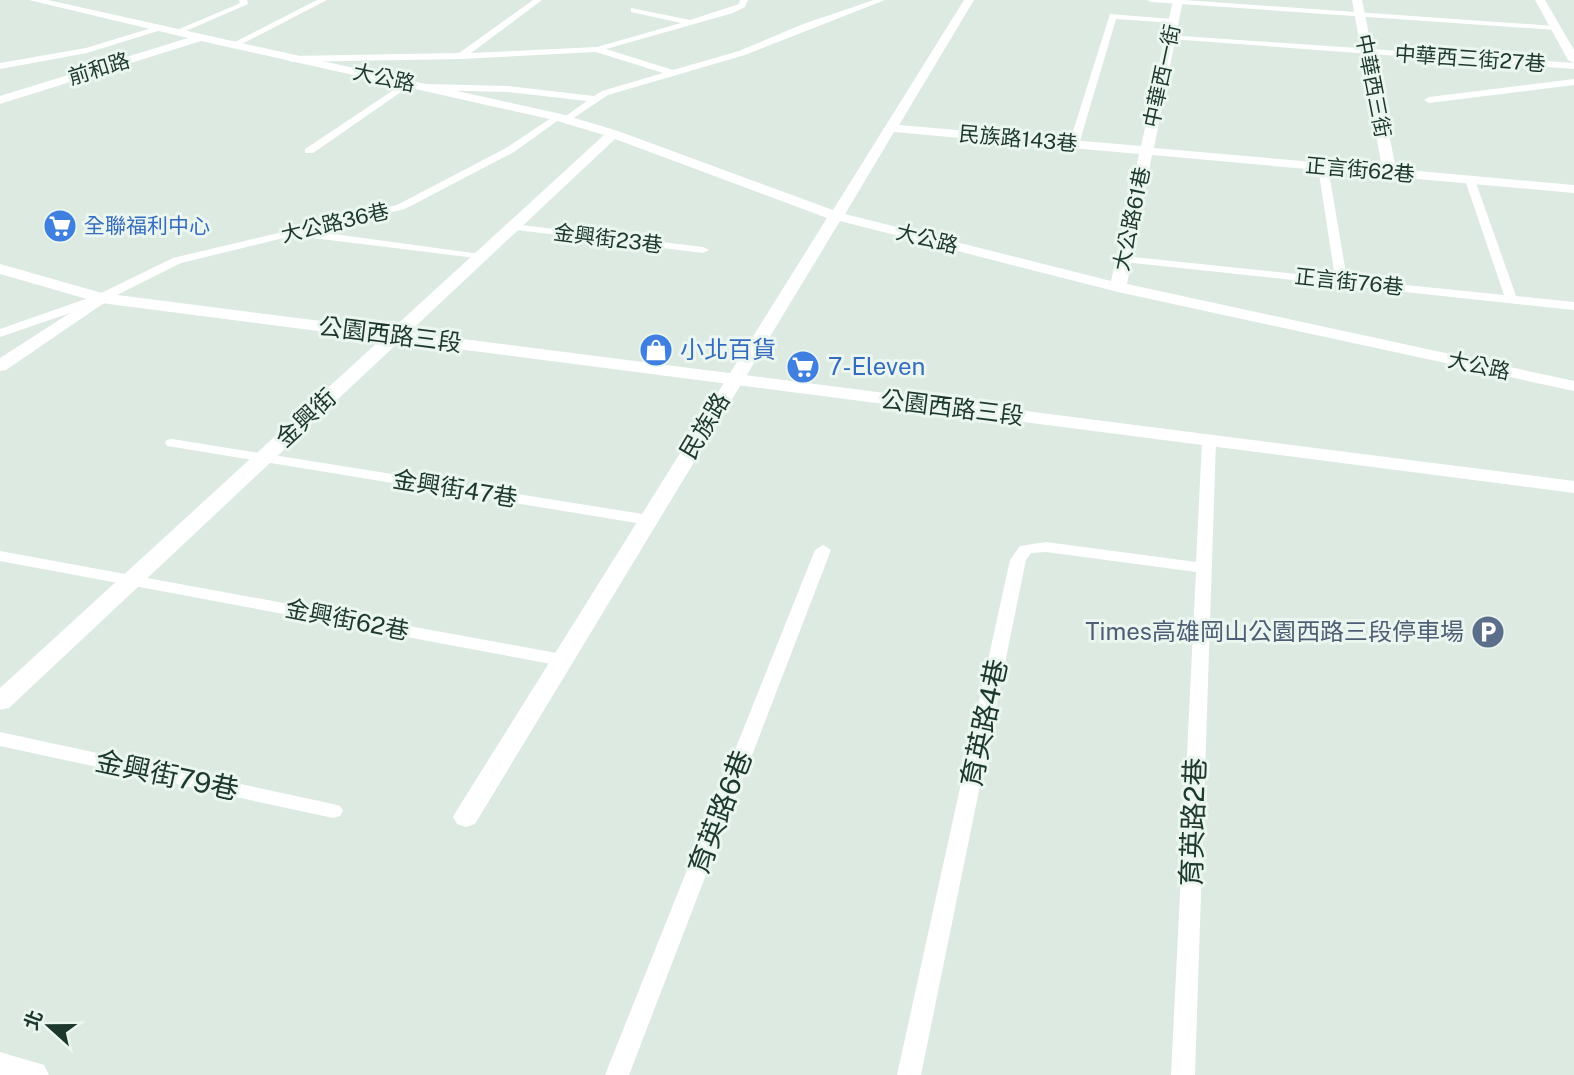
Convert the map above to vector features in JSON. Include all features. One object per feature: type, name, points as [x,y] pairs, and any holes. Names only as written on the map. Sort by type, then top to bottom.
[{"type":"street","name":"大公路","points":[[34,0],[561,118],[613,134],[836,216],[1118,287],[1574,386]]},
{"type":"street","name":"民族路","points":[[466,817],[969,0]]},
{"type":"street","name":"中華西三街","points":[[1357,0],[1390,173]]},
{"type":"street","points":[[1539,0],[1574,60]]},
{"type":"street","name":"中華西一街","points":[[1146,151],[1177,1]]},
{"type":"street","name":"前和路","points":[[0,100],[198,38]]},
{"type":"street","name":"民族路143巷","points":[[890,128],[1146,151]]},
{"type":"street","name":"金興街","points":[[0,702],[613,134]]},
{"type":"street","name":"正言街62巷","points":[[1146,151],[1574,190]]},
{"type":"street","name":"大公路61巷","points":[[1118,287],[1146,151]]},
{"type":"street","name":"公園西路三段","points":[[0,269],[101,298],[1574,487]]},
{"type":"street","points":[[0,366],[101,298]]},
{"type":"street","points":[[0,1066],[33,1075]]},
{"type":"lane","points":[[176,32],[239,7],[244,4],[243,0]]},
{"type":"lane","points":[[231,46],[323,0]]},
{"type":"lane","points":[[529,0],[538,0]]},
{"type":"lane","points":[[461,55],[538,0]]},
{"type":"lane","name":"大公路","points":[[289,59],[597,49],[738,8],[744,0]]},
{"type":"lane","points":[[426,87],[507,89],[593,99],[605,93],[742,53],[806,26],[881,0]]},
{"type":"lane","points":[[1151,0],[1556,28]]},
{"type":"lane","points":[[634,10],[692,23]]},
{"type":"lane","points":[[1074,144],[1113,16],[1173,21]]},
{"type":"lane","points":[[0,66],[87,50],[158,28]]},
{"type":"lane","name":"中華西三街27巷","points":[[1170,37],[1574,66]]},
{"type":"lane","points":[[597,49],[675,74]]},
{"type":"lane","points":[[1429,100],[1574,82]]},
{"type":"lane","points":[[309,151],[410,83]]},
{"type":"lane","name":"大公路36巷","points":[[0,333],[101,298],[177,260],[401,207],[510,150],[593,99]]},
{"type":"lane","points":[[1323,167],[1342,282]]},
{"type":"lane","points":[[1470,180],[1511,299]]},
{"type":"lane","name":"金興街23巷","points":[[513,227],[703,250]]},
{"type":"lane","points":[[295,232],[480,257]]},
{"type":"lane","name":"正言街76巷","points":[[1124,258],[1574,306]]},
{"type":"lane","name":"育英路2巷","points":[[1182,1075],[1209,441]]},
{"type":"lane","name":"金興街47巷","points":[[172,443],[649,520]]},
{"type":"lane","name":"育英路4巷","points":[[909,1075],[1018,559],[1026,549],[1046,547],[1203,568]]},
{"type":"lane","name":"育英路6巷","points":[[617,1075],[823,550]]},
{"type":"lane","name":"金興街62巷","points":[[0,556],[562,660]]},
{"type":"lane","name":"金興街79巷","points":[[0,739],[333,811]]},
{"type":"place","name":"全聯福利中心","points":[[60,226]]},
{"type":"place","name":"小北百貨","points":[[656,350]]},
{"type":"place","name":"7-Eleven","points":[[803,367]]},
{"type":"place","name":"Times高雄岡山公園西路三段停車場","points":[[1488,632]]}]
